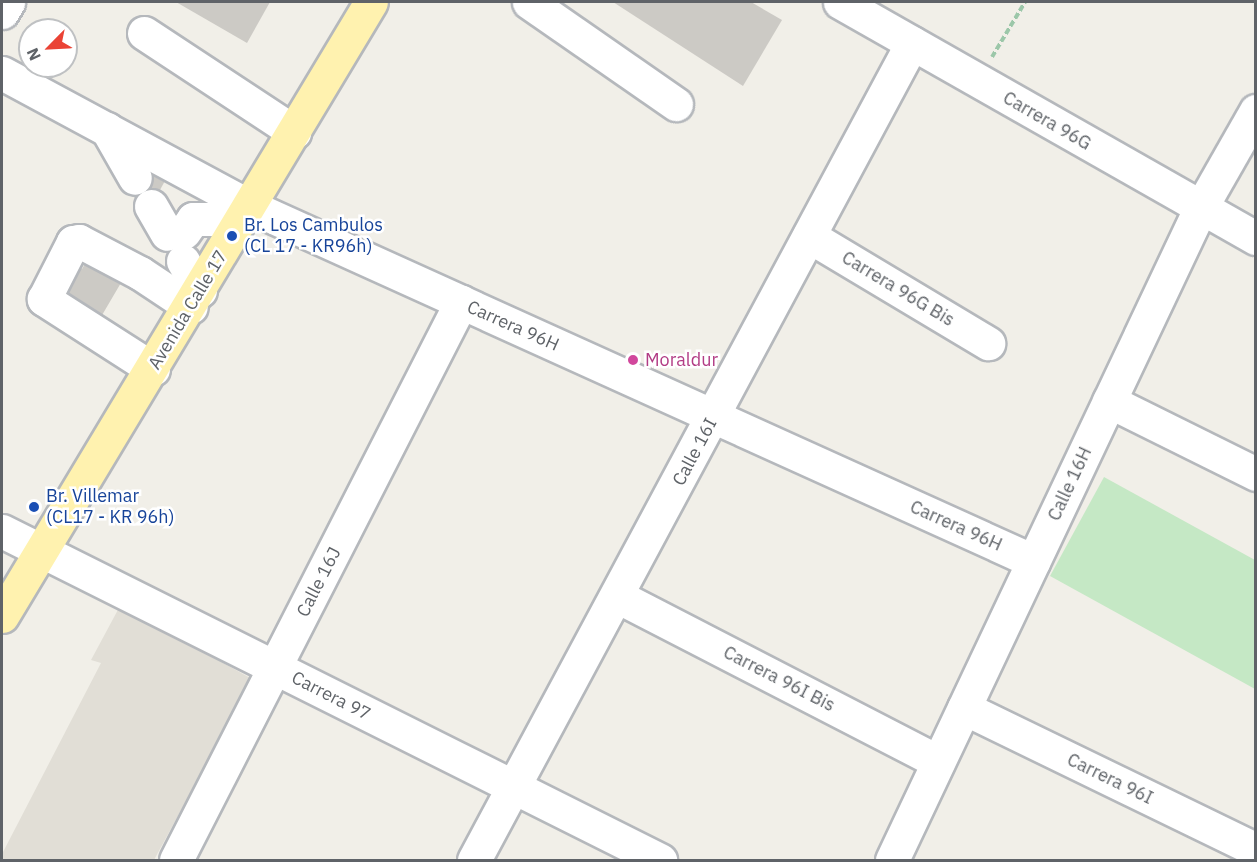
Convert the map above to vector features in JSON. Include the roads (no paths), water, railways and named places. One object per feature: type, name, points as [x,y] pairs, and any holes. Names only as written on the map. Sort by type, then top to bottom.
[{"type":"main road","name":"Avenida Calle 17","points":[[2,616],[153,369],[371,2]]},
{"type":"street","points":[[2,12],[8,2]]},
{"type":"street","points":[[529,2],[676,104]]},
{"type":"street","name":"Carrera 96G","points":[[840,2],[1200,209],[1256,238]]},
{"type":"street","points":[[144,33],[294,132]]},
{"type":"street","name":"Calle 16I","points":[[474,861],[513,786],[619,597],[912,43]]},
{"type":"street","name":"Carrera 96H","points":[[2,73],[107,129],[245,213],[460,302],[1033,561]]},
{"type":"street","name":"Calle 16H","points":[[892,861],[1200,209],[1256,111]]},
{"type":"street","points":[[107,129],[135,178]]},
{"type":"street","points":[[152,206],[178,242],[195,298]]},
{"type":"street","points":[[178,242],[193,219],[245,213]]},
{"type":"street","name":"Carrera 96G Bis","points":[[809,236],[988,343]]},
{"type":"street","points":[[153,369],[44,299],[74,242],[79,241],[140,273],[195,298]]},
{"type":"street","name":"Calle 16J","points":[[176,861],[460,302]]},
{"type":"street","points":[[1109,401],[1256,474]]},
{"type":"street","name":"Carrera 97","points":[[2,531],[660,861]]},
{"type":"street","name":"Carrera 96I Bis","points":[[619,597],[938,762]]},
{"type":"street","name":"Carrera 96I","points":[[964,708],[1256,850]]},
{"type":"place","name":"Br. Los Cambulos (CL 17 - KR96h)","points":[[232,236]]},
{"type":"place","name":"Moraldur","points":[[633,360]]},
{"type":"place","name":"Br. Villemar (CL17 - KR 96h)","points":[[34,507]]}]
